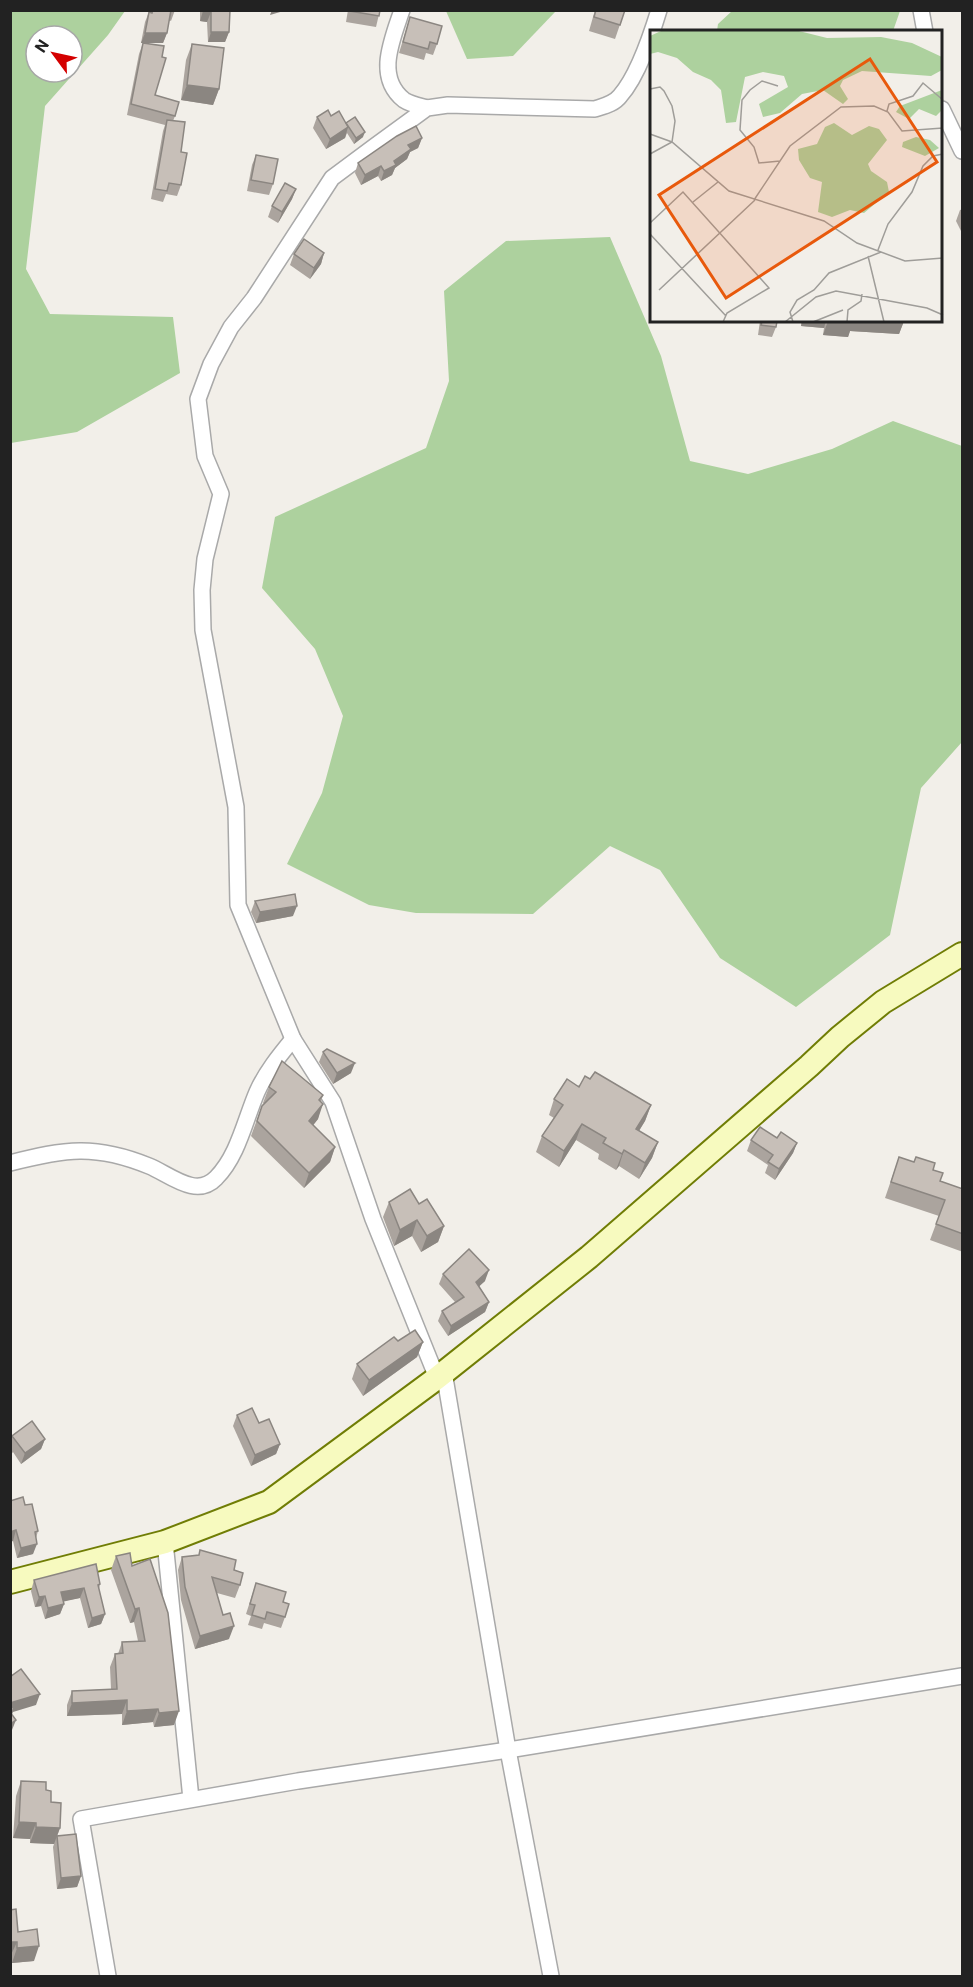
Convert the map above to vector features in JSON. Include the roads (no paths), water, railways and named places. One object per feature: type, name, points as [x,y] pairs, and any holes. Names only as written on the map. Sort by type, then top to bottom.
[{"type":"street","points":[[402,10],[390,48],[387,66],[388,81],[405,100],[427,108],[466,104],[595,109],[614,102],[621,96],[635,71],[650,33]]},
{"type":"street","points":[[651,30],[659,10]]},
{"type":"street","points":[[921,10],[925,30]]},
{"type":"street","points":[[427,108],[332,178],[254,297],[231,327],[211,364],[198,399],[205,456],[221,494],[205,559],[202,590],[203,630],[236,807],[238,905],[292,1039],[333,1102],[373,1219],[441,1375],[551,1977]]},
{"type":"street","points":[[943,111],[963,151]]},
{"type":"street","points":[[10,1582],[165,1542],[269,1502],[441,1375],[589,1257],[883,1002],[963,954]]},
{"type":"street","points":[[10,1163],[56,1152],[84,1150],[117,1154],[151,1166],[180,1182],[196,1187],[214,1181],[232,1158],[258,1090],[272,1065],[292,1039]]},
{"type":"street","points":[[165,1542],[191,1799]]},
{"type":"street","points":[[108,1977],[81,1819],[191,1799],[963,1676]]}]
